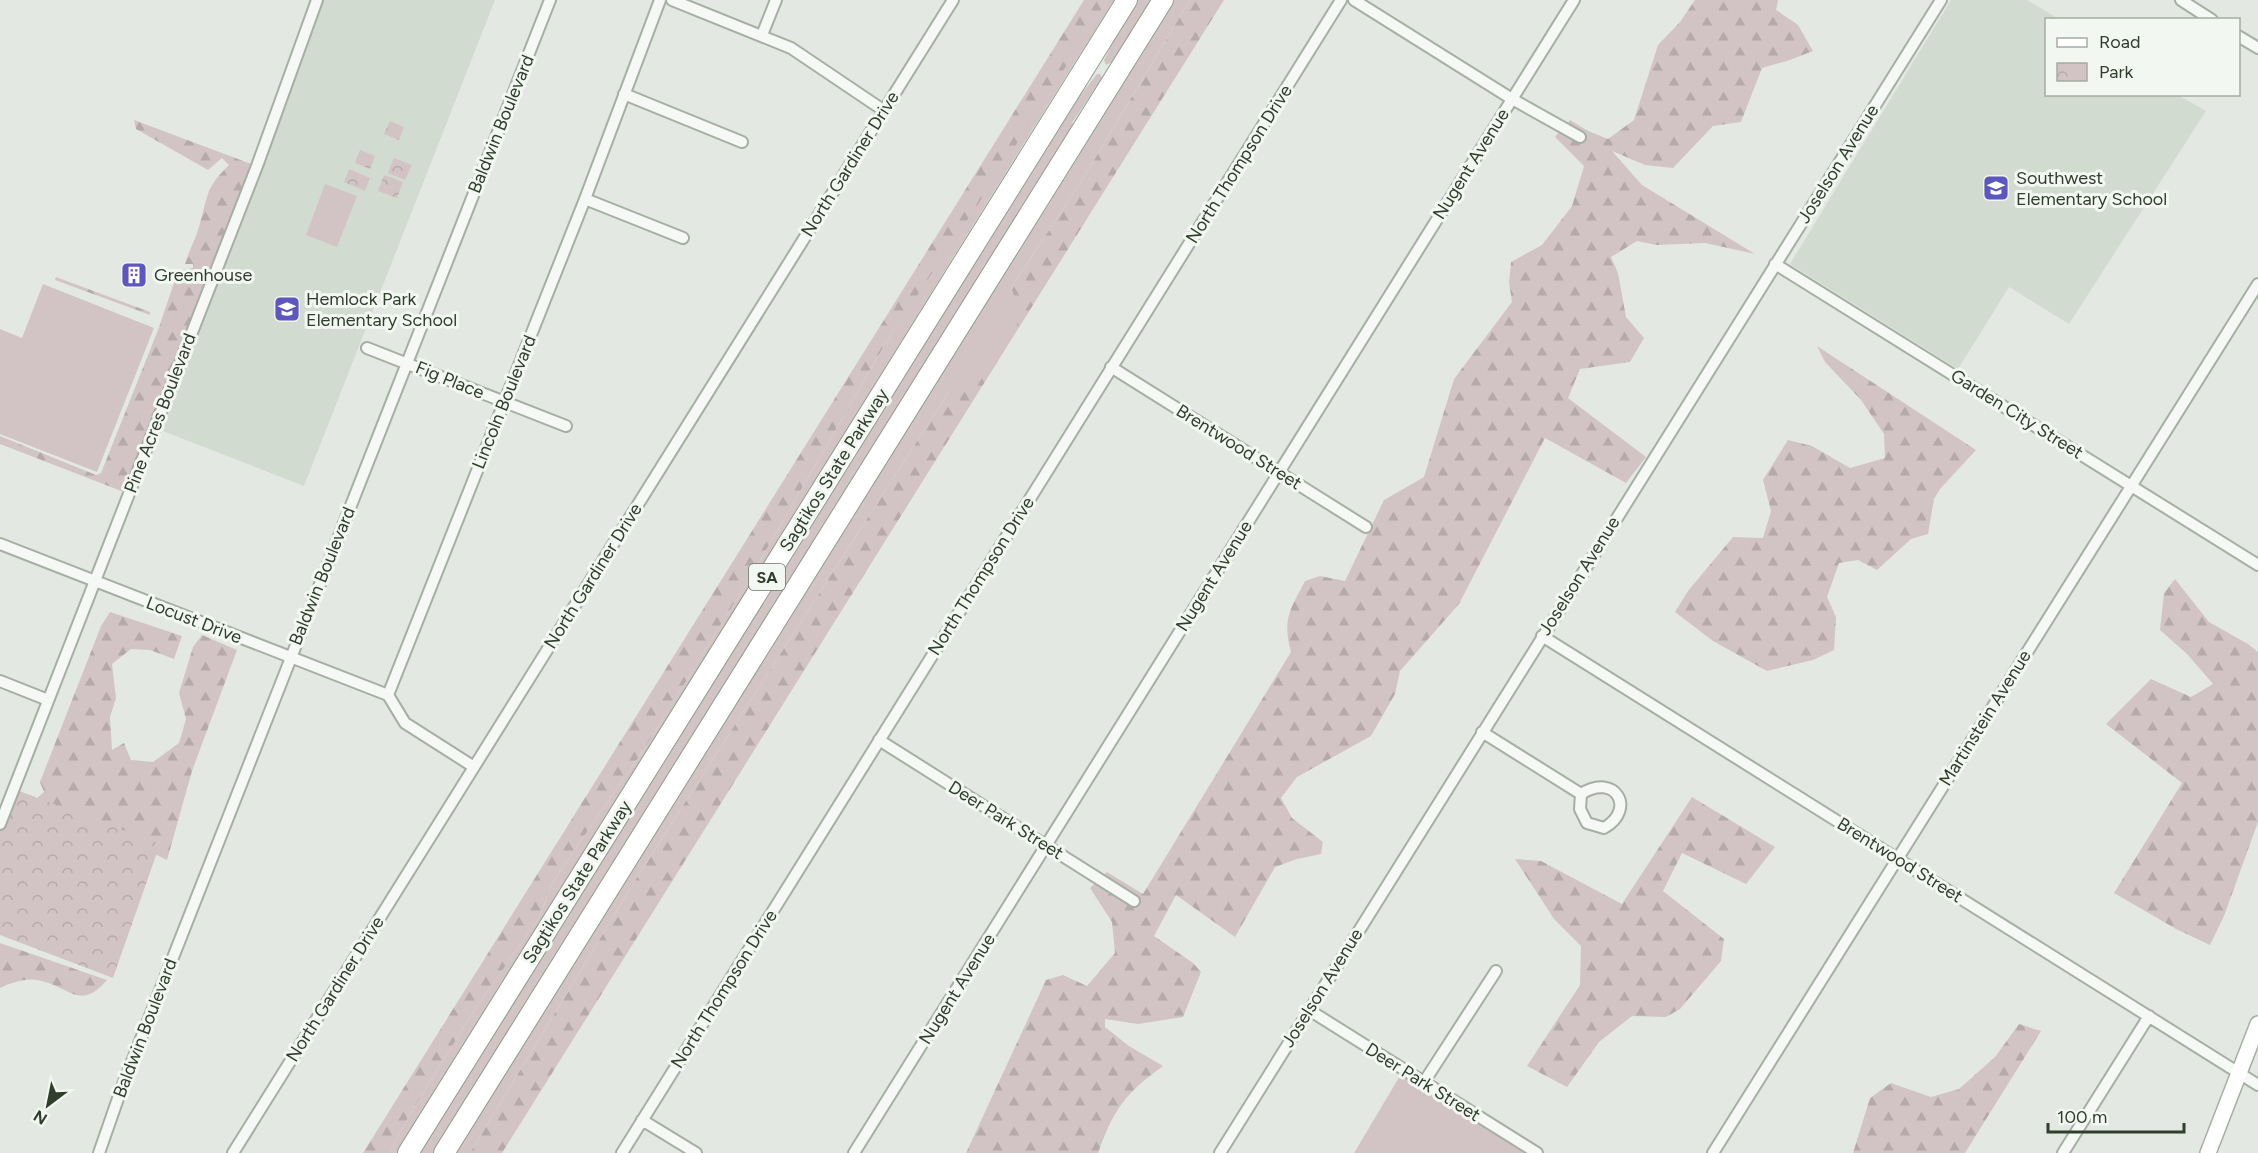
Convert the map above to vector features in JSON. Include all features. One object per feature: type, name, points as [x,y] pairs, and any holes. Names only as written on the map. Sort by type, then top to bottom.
[{"type":"highway","name":"Sagtikos State Parkway","points":[[408,1153],[1127,0]]},
{"type":"highway","name":"Sagtikos State Parkway","points":[[444,1153],[1163,0]]},
{"type":"street","name":"Pine Acres Boulevard","points":[[1,819],[257,166],[317,0]]},
{"type":"street","name":"Baldwin Boulevard","points":[[99,1153],[122,1087],[550,0]]},
{"type":"street","name":"Lincoln Boulevard","points":[[388,695],[585,199],[660,0]]},
{"type":"street","points":[[672,0],[791,48],[883,110]]},
{"type":"street","points":[[762,35],[776,0]]},
{"type":"street","name":"North Gardiner Drive","points":[[233,1153],[953,0]]},
{"type":"street","name":"North Thompson Drive","points":[[622,1153],[1341,0]]},
{"type":"street","points":[[1354,0],[1512,99],[1580,137]]},
{"type":"street","name":"Nugent Avenue","points":[[854,1153],[1574,0]]},
{"type":"street","name":"Joselson Avenue","points":[[1220,1153],[1941,0]]},
{"type":"street","points":[[2181,0],[2209,18]]},
{"type":"street","points":[[2240,37],[2258,48]]},
{"type":"street","points":[[624,94],[742,142]]},
{"type":"street","points":[[585,199],[683,238]]},
{"type":"street","name":"Garden City Street","points":[[1775,264],[2258,566]]},
{"type":"street","name":"Martinstein Avenue","points":[[1713,1153],[2258,284]]},
{"type":"street","name":"Fig Place","points":[[367,348],[566,426]]},
{"type":"street","name":"Brentwood Street","points":[[1112,367],[1366,527]]},
{"type":"street","name":"Locust Drive","points":[[0,544],[388,695]]},
{"type":"street","name":"Brentwood Street","points":[[1542,636],[2258,1085]]},
{"type":"street","points":[[0,681],[48,700]]},
{"type":"street","points":[[388,695],[405,723],[474,767]]},
{"type":"street","points":[[1482,732],[1581,794]]},
{"type":"street","name":"Deer Park Street","points":[[879,740],[1134,901]]},
{"type":"street","points":[[1424,1082],[1496,971]]},
{"type":"street","name":"Deer Park Street","points":[[1309,1010],[1537,1153]]},
{"type":"street","points":[[2063,1153],[2149,1016]]},
{"type":"street","points":[[2208,1153],[2258,1024]]},
{"type":"street","points":[[642,1120],[696,1153]]},
{"type":"shaded area","name":"Hemlock Park Elementary School","points":[[317,0],[495,0],[304,486],[155,428]]},
{"type":"shaded area","name":"Southwest Elementary School","points":[[1951,0],[2027,0],[2057,18],[2045,18],[2045,96],[2180,96],[2206,111],[2069,324],[2009,287],[1958,369],[1790,264]]},
{"type":"green space","points":[[1084,0],[1108,0],[984,195],[888,339],[757,566],[644,749],[552,883],[539,918],[475,1009],[410,1114],[389,1153],[363,1153]]},
{"type":"green space","points":[[1108,0],[1114,0],[399,1153],[389,1153],[410,1114],[475,1009],[539,918],[552,883],[644,749],[757,566],[888,339]]},
{"type":"green space","points":[[1135,0],[1157,0],[1112,62],[1106,65],[1104,60]]},
{"type":"green space","points":[[1173,0],[1190,0],[1082,180],[1011,288],[1025,316],[981,388],[948,393],[641,871],[470,1153],[452,1153]]},
{"type":"green space","points":[[1190,0],[1224,0],[502,1153],[470,1153],[641,871],[948,393],[957,385],[977,386],[1021,318],[1022,314],[1011,288],[1082,180]]},
{"type":"green space","points":[[1695,0],[1778,0],[1776,10],[1798,25],[1813,51],[1762,68],[1741,122],[1713,126],[1673,168],[1645,165],[1612,151],[1642,185],[1755,254],[1705,243],[1656,245],[1637,241],[1611,257],[1618,273],[1626,317],[1644,338],[1630,362],[1580,369],[1568,398],[1646,457],[1626,483],[1545,438],[1459,604],[1400,671],[1395,694],[1371,736],[1297,777],[1281,798],[1292,818],[1323,842],[1321,854],[1275,867],[1235,937],[1176,895],[1154,936],[1193,963],[1201,972],[1183,1017],[1138,1024],[1105,1019],[1105,1027],[1129,1046],[1163,1066],[1139,1085],[1122,1103],[1098,1153],[966,1153],[1046,980],[1063,975],[1087,986],[1115,953],[1112,922],[1090,888],[1107,872],[1143,894],[1291,652],[1287,631],[1289,615],[1305,581],[1320,576],[1345,581],[1384,500],[1424,477],[1454,379],[1512,302],[1509,282],[1511,262],[1542,245],[1572,206],[1584,166],[1555,137],[1570,120],[1608,139],[1634,120],[1658,45],[1680,22]]},
{"type":"green space","points":[[1097,74],[1100,74],[1102,78],[1072,123],[1075,126],[437,1153],[416,1153],[1050,133]]},
{"type":"green space","points":[[134,120],[257,166],[129,494],[0,444],[0,436],[96,475],[101,473],[158,330],[178,271],[193,268],[193,264],[185,264],[199,228],[207,198],[216,179],[229,165],[222,158],[208,170],[136,129]]},
{"type":"green space","points":[[390,121],[404,127],[399,140],[384,134]]},
{"type":"green space","points":[[360,150],[375,156],[370,169],[355,163]]},
{"type":"green space","points":[[394,158],[412,165],[405,180],[388,173]]},
{"type":"green space","points":[[349,169],[370,178],[365,191],[344,182]]},
{"type":"green space","points":[[384,175],[403,182],[397,198],[378,191]]},
{"type":"green space","points":[[325,184],[357,196],[337,247],[306,235]]},
{"type":"green space","points":[[56,277],[150,312],[150,315],[55,280]]},
{"type":"green space","points":[[43,284],[154,328],[97,472],[0,434],[0,329],[22,338]]},
{"type":"green space","points":[[1817,346],[1976,450],[1940,489],[1934,499],[1928,534],[1911,539],[1877,570],[1858,560],[1839,563],[1827,597],[1836,617],[1834,650],[1813,660],[1767,671],[1713,641],[1675,612],[1688,591],[1733,537],[1763,538],[1771,511],[1763,480],[1788,440],[1812,446],[1850,468],[1885,458],[1884,434],[1861,400],[1825,362]]},
{"type":"green space","points":[[2175,579],[2209,622],[2258,652],[2258,822],[2224,916],[2210,945],[2176,929],[2114,893],[2182,783],[2106,724],[2151,679],[2191,697],[2213,684],[2187,654],[2160,630],[2164,593]]},
{"type":"green space","points":[[110,612],[182,636],[174,659],[150,650],[131,649],[112,664],[116,698],[110,717],[112,750],[124,743],[131,760],[153,762],[179,743],[186,719],[179,693],[193,647],[202,635],[237,650],[192,771],[167,860],[37,798],[44,792],[40,782],[101,626]]},
{"type":"green space","points":[[14,789],[160,844],[113,978],[0,935],[0,824]]},
{"type":"green space","points":[[1692,797],[1775,847],[1746,884],[1682,853],[1663,891],[1724,939],[1721,961],[1680,1009],[1666,1017],[1632,1016],[1599,1042],[1567,1087],[1527,1066],[1580,985],[1581,946],[1554,919],[1515,859],[1541,861],[1622,904]]},
{"type":"green space","points":[[0,943],[107,980],[97,990],[81,996],[47,983],[32,980],[18,981],[0,988]]},
{"type":"green space","points":[[2019,1024],[2041,1031],[1965,1153],[1853,1153],[1870,1098],[1891,1083],[1931,1097],[1959,1089],[1995,1057]]},
{"type":"green space","points":[[1404,1069],[1544,1153],[1354,1153]]},
{"type":"place","name":"Southwest Elementary School","points":[[1996,188]]},
{"type":"place","name":"Greenhouse","points":[[134,275]]},
{"type":"place","name":"Hemlock Park Elementary School","points":[[287,309]]}]
